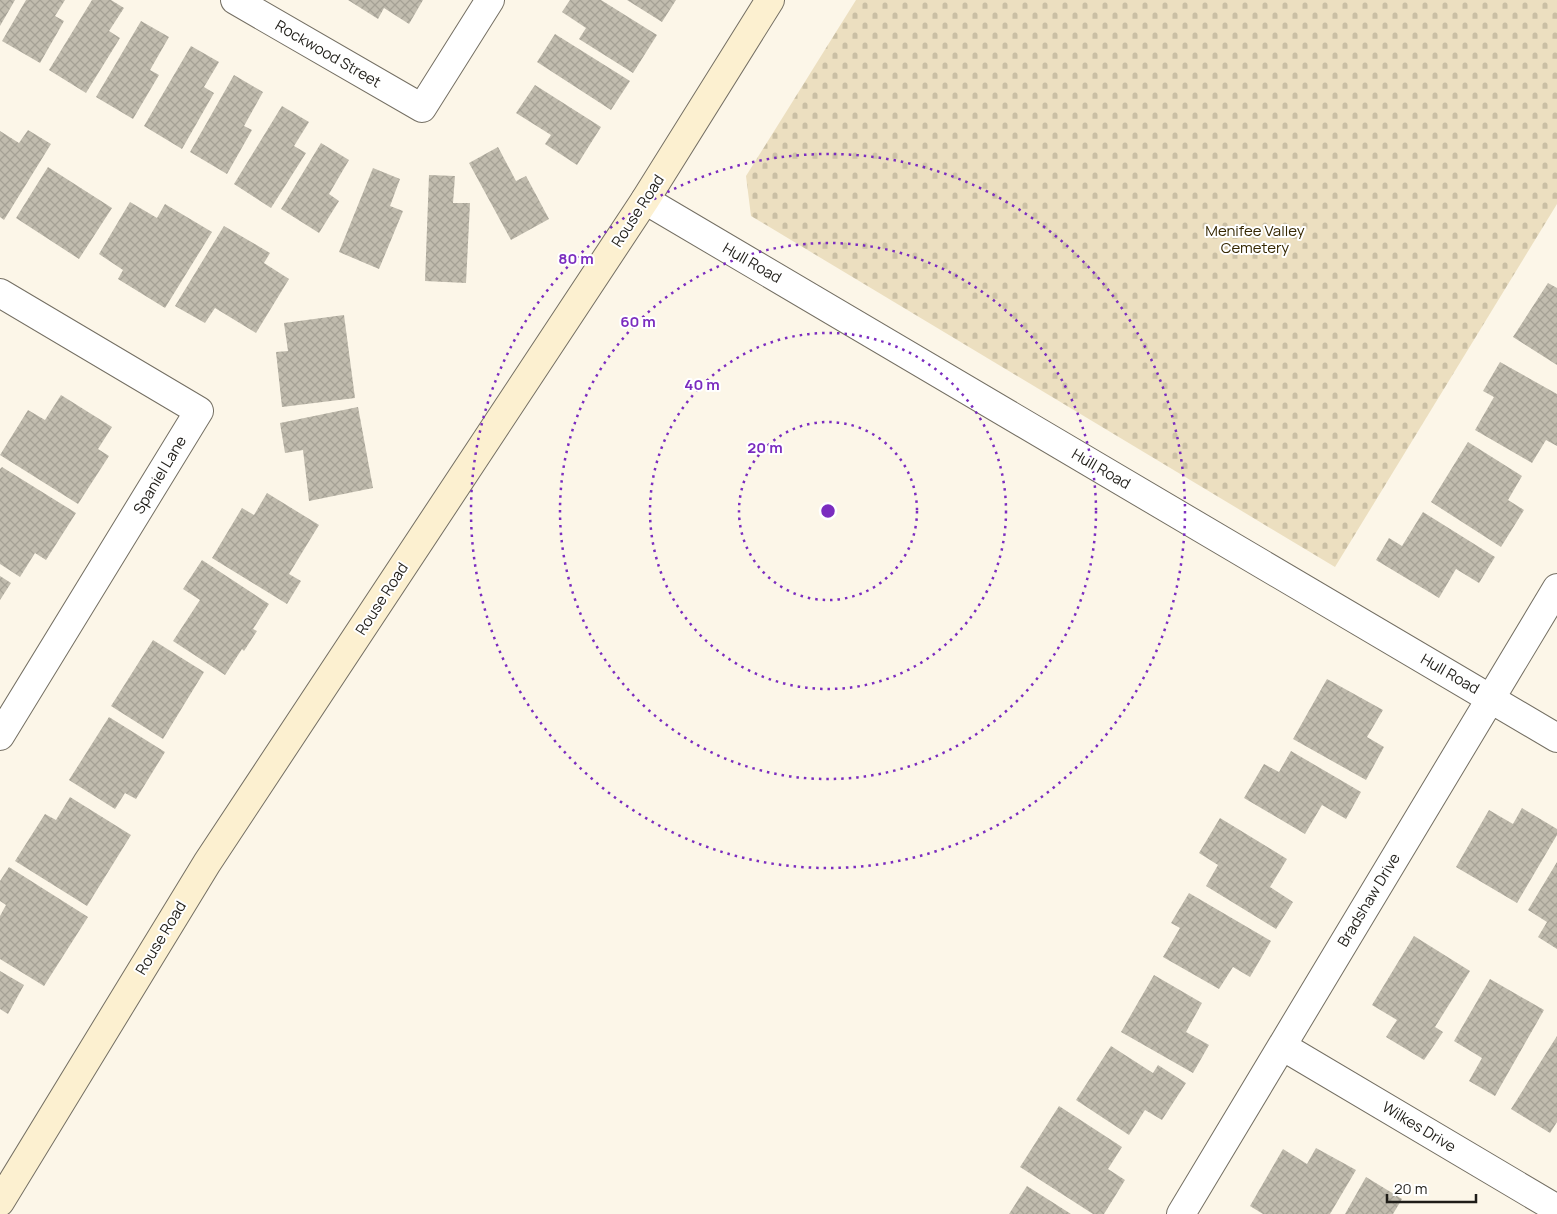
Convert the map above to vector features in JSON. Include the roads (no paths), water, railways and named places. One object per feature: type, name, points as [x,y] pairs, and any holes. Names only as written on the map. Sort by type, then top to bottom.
[{"type":"street","name":"Rockwood Street","points":[[235,0],[422,108],[490,0]]},
{"type":"street","name":"Rouse Road","points":[[0,1202],[207,863],[645,200],[770,0]]},
{"type":"street","name":"Hull Road","points":[[645,200],[1557,738]]},
{"type":"street","name":"Spaniel Lane","points":[[0,293],[199,411],[0,736]]},
{"type":"street","name":"Bradshaw Drive","points":[[1181,1214],[1557,588]]},
{"type":"street","name":"Wilkes Drive","points":[[1282,1046],[1557,1209]]},
{"type":"park label","name":"Menifee Valley Cemetery","points":[[1255,240]]}]
